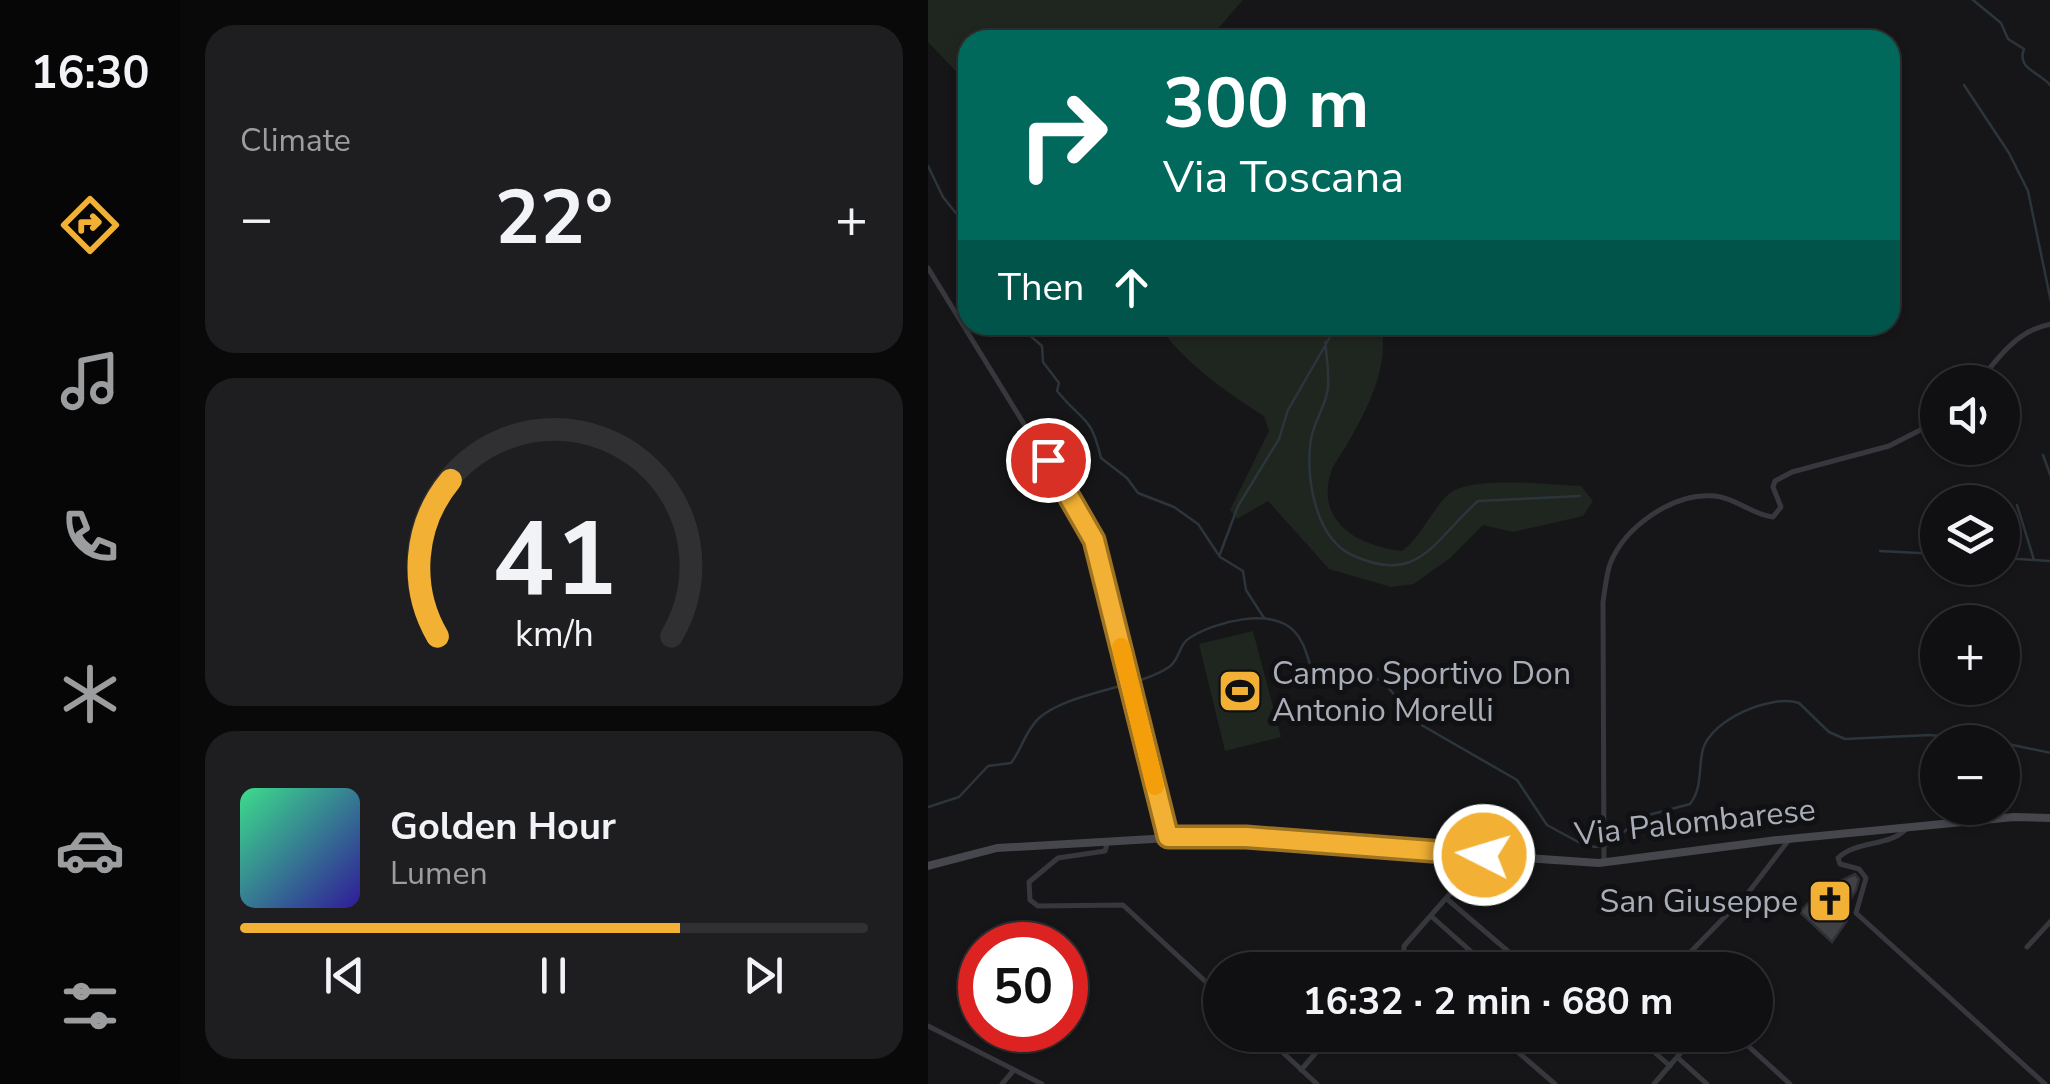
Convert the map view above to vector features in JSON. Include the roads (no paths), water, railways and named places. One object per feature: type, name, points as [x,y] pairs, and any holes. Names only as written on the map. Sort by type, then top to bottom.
[{"type":"main road","name":"Via Palombarese","points":[[928,866],[986,849],[1168,837],[1246,837],[1484,855],[1603,858],[1908,826],[2050,818]]},
{"type":"street","points":[[928,268],[958,316]]},
{"type":"street","points":[[1991,365],[2032,327],[2050,324]]},
{"type":"street","points":[[970,335],[1084,519],[1104,574],[1168,837]]},
{"type":"street","points":[[1603,858],[1603,602],[1610,564],[1622,544],[1652,515],[1702,496],[1725,498],[1762,516],[1773,516],[1782,507],[1773,488],[1775,481],[1792,472],[1889,446],[1920,430]]},
{"type":"street","points":[[1908,826],[1895,838],[1845,852],[1838,858],[1840,864],[1859,869],[1866,878],[1856,913],[2045,1084]]},
{"type":"street","points":[[1688,952],[1764,875],[1790,838]]},
{"type":"street","points":[[1108,841],[1106,851],[1053,860],[1028,882],[1030,900],[1038,906],[1120,904],[1203,980]]},
{"type":"street","points":[[1402,951],[1484,855]]},
{"type":"street","points":[[1447,899],[1509,952]]},
{"type":"street","points":[[1431,916],[1472,952]]},
{"type":"street","points":[[2028,947],[2050,921]]},
{"type":"street","points":[[928,1026],[1042,1084]]},
{"type":"street","points":[[1282,1052],[1316,1084]]},
{"type":"street","points":[[1301,1070],[1316,1052]]},
{"type":"street","points":[[1654,1052],[1670,1066]]},
{"type":"street","points":[[1654,1084],[1681,1052]]},
{"type":"street","points":[[1755,1052],[1790,1084]]},
{"type":"street","points":[[1518,1053],[1554,1084]]},
{"type":"street","points":[[1677,1057],[1708,1084]]},
{"type":"street","points":[[1002,1084],[1014,1070]]},
{"type":"waterway","points":[[1973,0],[2001,23],[2008,39],[2024,49],[2026,66],[2051,86]]},
{"type":"waterway","points":[[1964,85],[2009,153],[2028,191],[2051,302]]},
{"type":"waterway","points":[[928,166],[943,197],[958,216]]},
{"type":"waterway","points":[[1029,335],[1042,346],[1043,362],[1059,383],[1057,391],[1089,426],[1101,458],[1127,478],[1138,493],[1174,507],[1198,524],[1220,557],[1243,571],[1246,590],[1264,618]]},
{"type":"waterway","points":[[1220,554],[1238,506],[1279,439],[1288,410],[1331,335]]},
{"type":"waterway","points":[[1325,342],[1328,388],[1311,439],[1312,487],[1329,535],[1352,555],[1375,563],[1409,562],[1436,544],[1478,501],[1580,496]]},
{"type":"waterway","points":[[2043,455],[2051,477]]},
{"type":"waterway","points":[[2020,515],[2034,560],[2020,559]]},
{"type":"waterway","points":[[1880,551],[1920,553]]},
{"type":"waterway","points":[[2034,560],[2051,561]]},
{"type":"waterway","points":[[928,807],[959,797],[988,766],[1011,763],[1034,723],[1053,709],[1156,674],[1173,664],[1187,640],[1201,631],[1243,619],[1272,620],[1294,631],[1313,672],[1328,679],[1368,673],[1386,685],[1418,723],[1517,780],[1547,825],[1595,847],[1609,845],[1641,817],[1690,804],[1697,791],[1703,749],[1709,738],[1744,711],[1787,701],[1799,703],[1829,732],[1845,739],[1920,735]]},
{"type":"waterway","points":[[2020,747],[2051,753]]},
{"type":"place","name":"Campo Sportivo Don Antonio Morelli","points":[[1240,691]]},
{"type":"place","name":"San Giuseppe","points":[[1830,901]]}]
